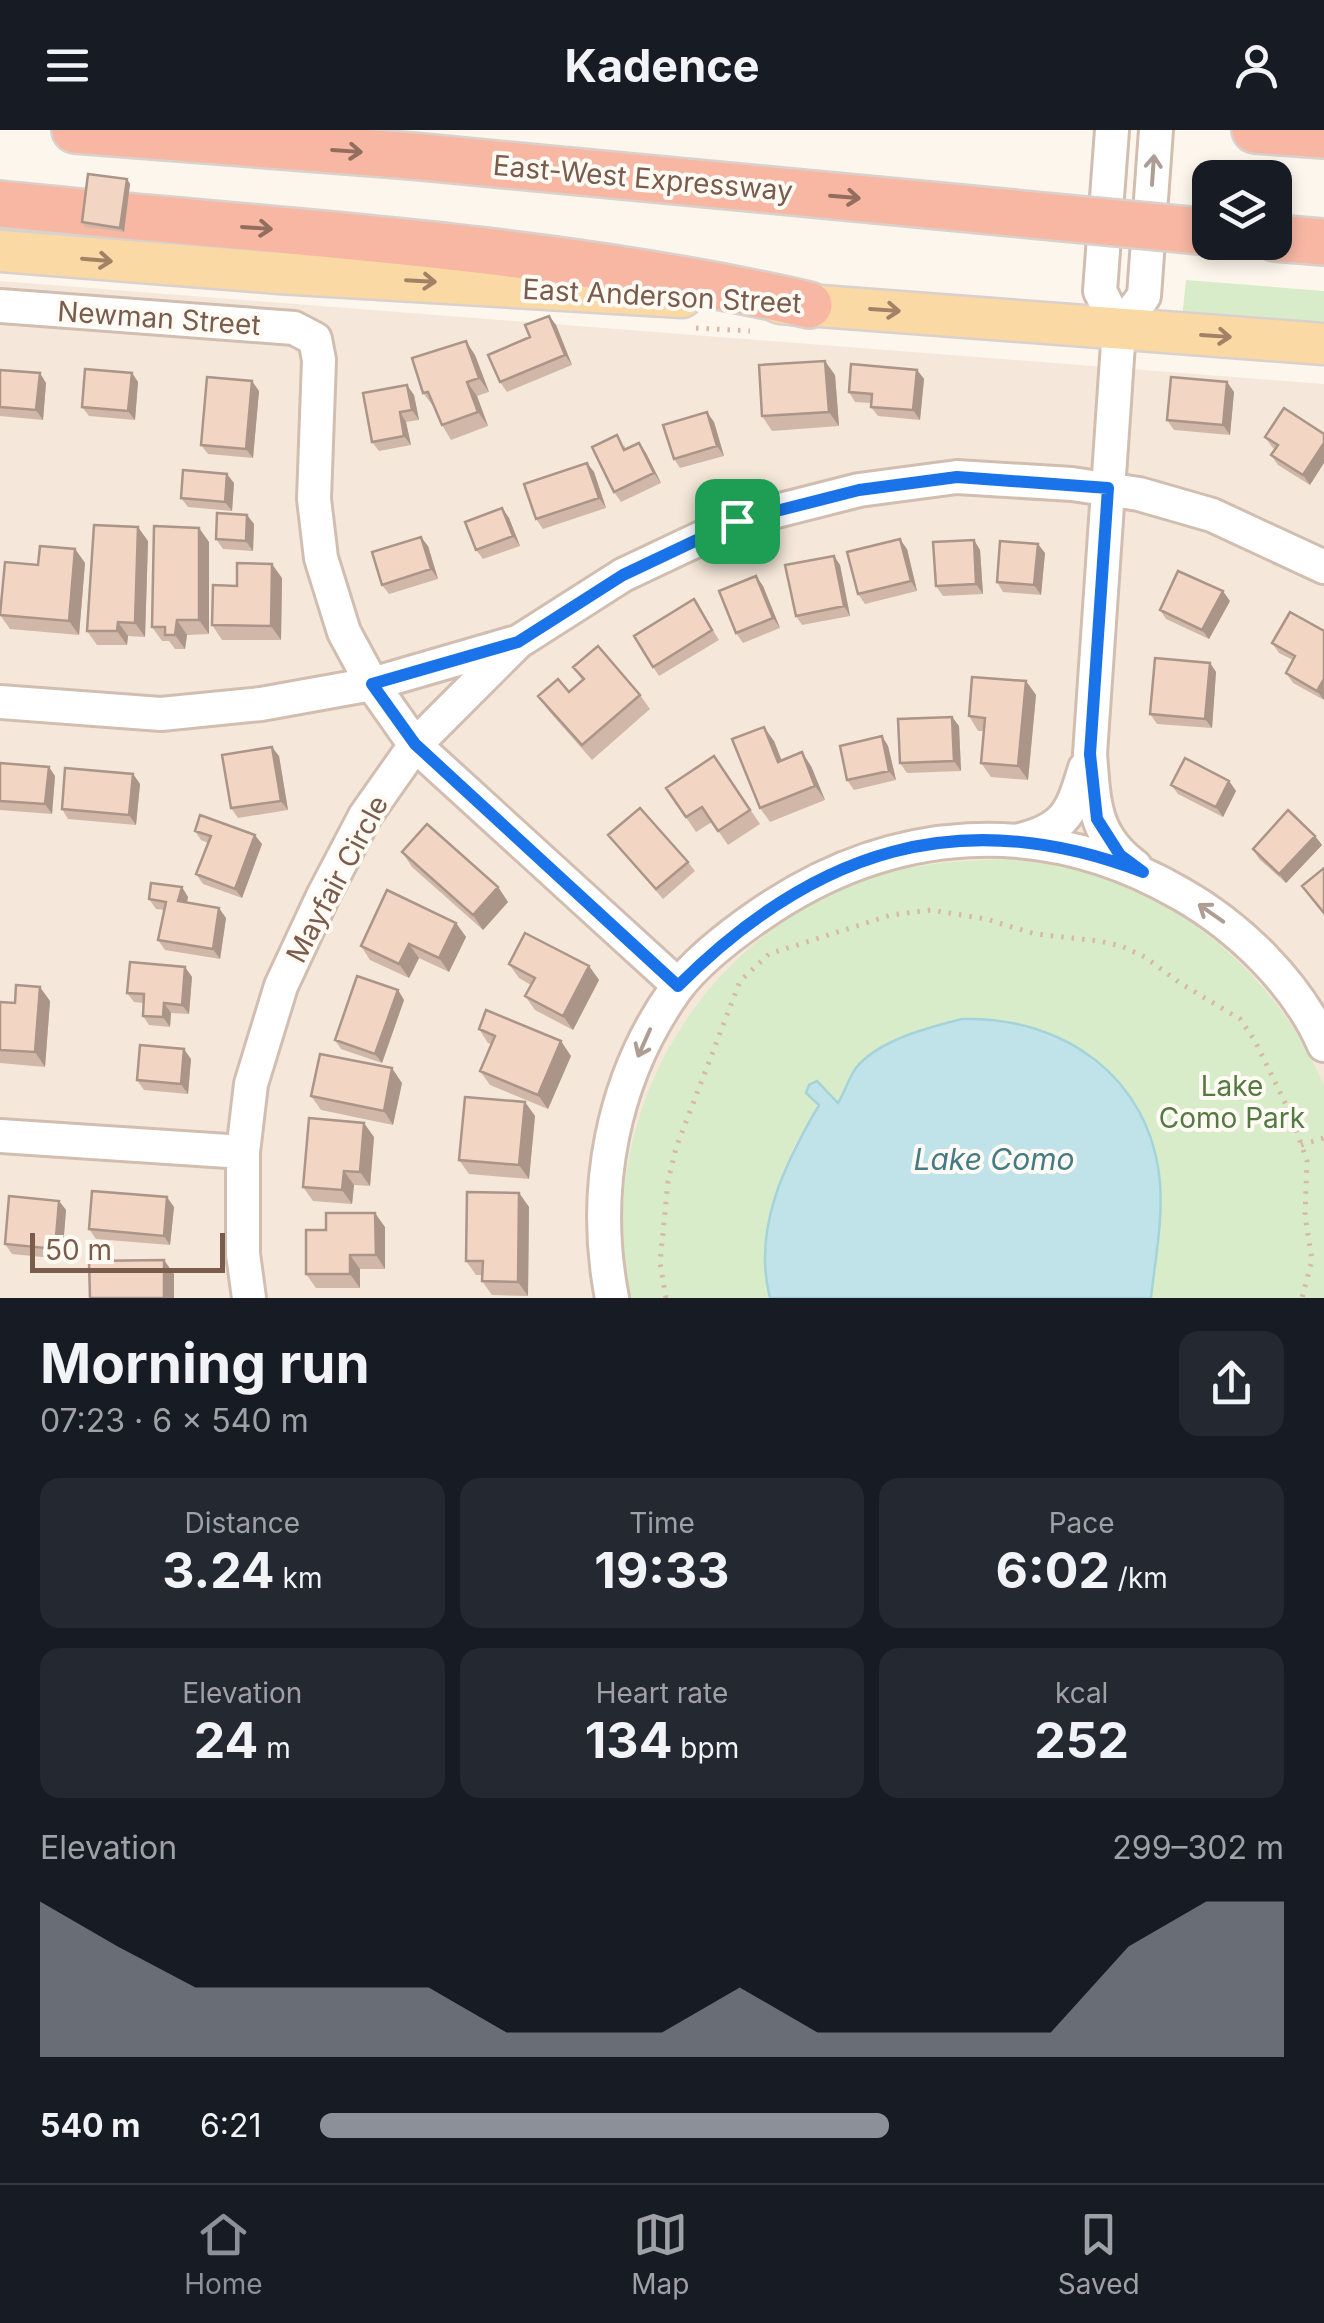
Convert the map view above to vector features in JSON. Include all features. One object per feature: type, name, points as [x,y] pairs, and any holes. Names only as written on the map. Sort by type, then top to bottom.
[{"type":"highway","name":"East-West Expressway","points":[[75,130],[412,156],[1192,230]]},
{"type":"highway","points":[[1256,130],[1324,135]]},
{"type":"highway","points":[[0,204],[342,234],[542,258],[712,282],[809,304]]},
{"type":"highway","points":[[1292,239],[1324,242]]},
{"type":"main road","name":"East Anderson Street","points":[[0,251],[279,273],[809,304],[1324,344]]},
{"type":"street","points":[[1112,130],[1100,291],[1119,329],[1090,754],[1097,819],[1120,855],[1214,913],[1270,964],[1324,1046]]},
{"type":"street","points":[[1119,329],[1144,296],[1156,130]]},
{"type":"street","name":"Newman Street","points":[[0,306],[294,328],[315,338],[319,360],[314,499],[319,543],[344,632],[372,684]]},
{"type":"street","name":"Mayfair Circle","points":[[248,1298],[243,1152],[250,1084],[281,986],[322,896],[365,816],[415,744],[518,642],[623,575],[737,521],[859,490],[957,477],[1108,488],[1212,515],[1324,567]]},
{"type":"street","points":[[0,702],[161,714],[261,704],[372,684],[518,642]]},
{"type":"street","points":[[372,684],[415,744],[678,986]]},
{"type":"street","points":[[1020,840],[1042,835],[1067,815],[1090,754]]},
{"type":"street","points":[[612,1298],[602,1206],[619,1107],[646,1036],[678,986],[740,928],[787,896],[834,872],[892,851],[945,840],[1020,840],[1064,846],[1143,872]]},
{"type":"street","points":[[0,1136],[243,1152]]},
{"type":"path","points":[[666,1298],[660,1263],[668,1182],[676,1148],[740,981],[769,954],[892,915],[931,910],[1035,934],[1099,941],[1145,957],[1240,1019],[1291,1114],[1306,1161],[1305,1216],[1312,1260],[1302,1298]]},
{"type":"path","points":[[1301,1145],[1324,1138]]},
{"type":"shaded area","points":[[0,281],[1324,384],[1324,1298],[0,1298]]},
{"type":"green space","points":[[1186,280],[1324,291],[1324,329],[1182,318]]},
{"type":"green space","name":"Lake Como Park","points":[[1009,859],[1070,868],[1151,899],[1223,947],[1281,1011],[1324,1086],[1324,1298],[1151,1298],[1160,1181],[846,1091],[838,1103],[817,1082],[814,1113],[791,1153],[768,1224],[770,1298],[631,1298],[623,1232],[628,1166],[644,1104],[671,1045],[707,992],[752,945],[806,907],[866,879],[919,866]]},
{"type":"water","name":"Lake Como","points":[[962,1019],[1034,1028],[1067,1042],[1095,1060],[1120,1084],[1139,1112],[1153,1145],[1161,1197],[1151,1298],[770,1298],[765,1247],[769,1222],[784,1173],[819,1105],[806,1093],[809,1085],[817,1081],[838,1103],[856,1068],[877,1050],[905,1036]]},
{"type":"building","points":[[88,174],[127,179],[120,228],[82,222]]},
{"type":"building","points":[[549,316],[565,355],[500,382],[488,355],[530,337],[525,325]]},
{"type":"building","points":[[466,341],[479,378],[467,382],[478,412],[442,425],[428,392],[423,393],[412,358]]},
{"type":"building","points":[[825,361],[829,412],[762,416],[759,365]]},
{"type":"building","points":[[851,364],[917,370],[913,410],[871,407],[872,394],[849,392]]},
{"type":"building","points":[[85,369],[132,373],[128,411],[82,407]]},
{"type":"building","points":[[0,370],[40,373],[36,410],[0,407]]},
{"type":"building","points":[[207,377],[252,381],[246,449],[201,445]]},
{"type":"building","points":[[1171,377],[1227,382],[1223,425],[1167,420]]},
{"type":"building","points":[[407,385],[412,410],[400,412],[404,436],[372,442],[363,393]]},
{"type":"building","points":[[1284,408],[1324,434],[1324,443],[1303,475],[1271,455],[1278,445],[1265,437]]},
{"type":"building","points":[[707,412],[717,446],[674,459],[663,425]]},
{"type":"building","points":[[617,435],[624,450],[639,443],[654,473],[614,492],[592,447]]},
{"type":"building","points":[[587,463],[599,498],[536,519],[524,484]]},
{"type":"building","points":[[183,470],[227,474],[225,502],[181,498]]},
{"type":"building","points":[[502,508],[513,536],[476,550],[465,522]]},
{"type":"building","points":[[217,513],[247,515],[246,541],[216,539]]},
{"type":"building","points":[[94,525],[138,527],[135,623],[118,622],[117,631],[87,631]]},
{"type":"building","points":[[154,526],[199,528],[199,620],[177,620],[175,635],[165,635],[165,627],[152,627]]},
{"type":"building","points":[[421,537],[431,569],[382,585],[372,552]]},
{"type":"building","points":[[900,539],[911,581],[858,594],[847,552]]},
{"type":"building","points":[[974,540],[976,584],[936,586],[933,542]]},
{"type":"building","points":[[1000,541],[1038,544],[1034,585],[997,582]]},
{"type":"building","points":[[40,546],[75,549],[69,621],[0,615],[5,562],[38,565]]},
{"type":"building","points":[[834,556],[844,606],[796,616],[785,565]]},
{"type":"building","points":[[237,563],[272,564],[271,626],[212,625],[213,585],[237,586]]},
{"type":"building","points":[[1178,571],[1223,591],[1202,630],[1160,610]]},
{"type":"building","points":[[756,576],[773,618],[736,633],[719,591]]},
{"type":"building","points":[[694,599],[712,630],[653,667],[634,636]]},
{"type":"building","points":[[1290,612],[1324,631],[1324,679],[1317,691],[1286,673],[1295,656],[1272,643]]},
{"type":"building","points":[[598,646],[640,695],[582,745],[538,696],[558,679],[569,692],[584,679],[573,667]]},
{"type":"building","points":[[1155,658],[1210,663],[1205,719],[1150,714]]},
{"type":"building","points":[[972,677],[1026,681],[1018,766],[981,763],[985,718],[969,716]]},
{"type":"building","points":[[952,717],[954,761],[900,763],[898,719]]},
{"type":"building","points":[[764,727],[778,762],[802,752],[815,786],[760,808],[732,739]]},
{"type":"building","points":[[882,736],[889,771],[847,780],[840,746]]},
{"type":"building","points":[[272,747],[281,801],[231,808],[222,755]]},
{"type":"building","points":[[714,756],[750,810],[718,831],[702,807],[686,817],[666,788]]},
{"type":"building","points":[[1185,758],[1229,781],[1216,807],[1171,785]]},
{"type":"building","points":[[0,763],[49,767],[45,804],[0,801]]},
{"type":"building","points":[[65,768],[133,774],[129,815],[62,809]]},
{"type":"building","points":[[640,808],[688,862],[656,889],[608,835]]},
{"type":"building","points":[[1288,810],[1315,836],[1279,874],[1253,849]]},
{"type":"building","points":[[200,815],[255,835],[235,889],[196,874],[211,836],[195,831]]},
{"type":"building","points":[[427,824],[498,887],[473,915],[402,852]]},
{"type":"building","points":[[1324,868],[1324,913],[1302,886]]},
{"type":"building","points":[[151,883],[182,887],[178,901],[219,908],[213,949],[158,940],[166,902],[149,899]]},
{"type":"building","points":[[387,890],[456,923],[439,958],[409,944],[399,964],[361,946]]},
{"type":"building","points":[[525,933],[589,966],[563,1016],[525,996],[535,978],[509,964]]},
{"type":"building","points":[[130,962],[185,967],[182,1005],[164,1003],[163,1017],[143,1016],[144,994],[127,993]]},
{"type":"building","points":[[357,976],[398,990],[375,1054],[335,1040]]},
{"type":"building","points":[[16,985],[40,987],[35,1052],[0,1050],[0,1002],[15,1003]]},
{"type":"building","points":[[486,1010],[561,1041],[538,1095],[480,1071],[495,1036],[479,1029]]},
{"type":"building","points":[[140,1045],[184,1049],[181,1084],[137,1080]]},
{"type":"building","points":[[320,1054],[392,1068],[384,1111],[311,1096]]},
{"type":"building","points":[[465,1097],[525,1102],[519,1165],[459,1160]]},
{"type":"building","points":[[309,1118],[364,1123],[360,1172],[344,1171],[342,1190],[303,1187]]},
{"type":"building","points":[[92,1191],[167,1197],[164,1236],[89,1229]]},
{"type":"building","points":[[467,1192],[519,1193],[518,1282],[482,1281],[483,1261],[466,1261]]},
{"type":"building","points":[[9,1196],[59,1201],[55,1249],[5,1244]]},
{"type":"building","points":[[326,1213],[375,1213],[376,1255],[350,1255],[350,1274],[306,1274],[306,1230],[326,1230]]},
{"type":"building","points":[[164,1260],[164,1298],[90,1298],[89,1261]]},
{"type":"route","points":[[957,477],[1108,488],[1090,754],[1094,806],[1097,819],[1120,855],[1143,872],[1064,846],[1020,840],[945,840],[892,851],[834,872],[787,896],[740,928],[678,986],[415,744],[372,684],[518,642],[623,575],[737,521],[859,490],[957,477]]}]
